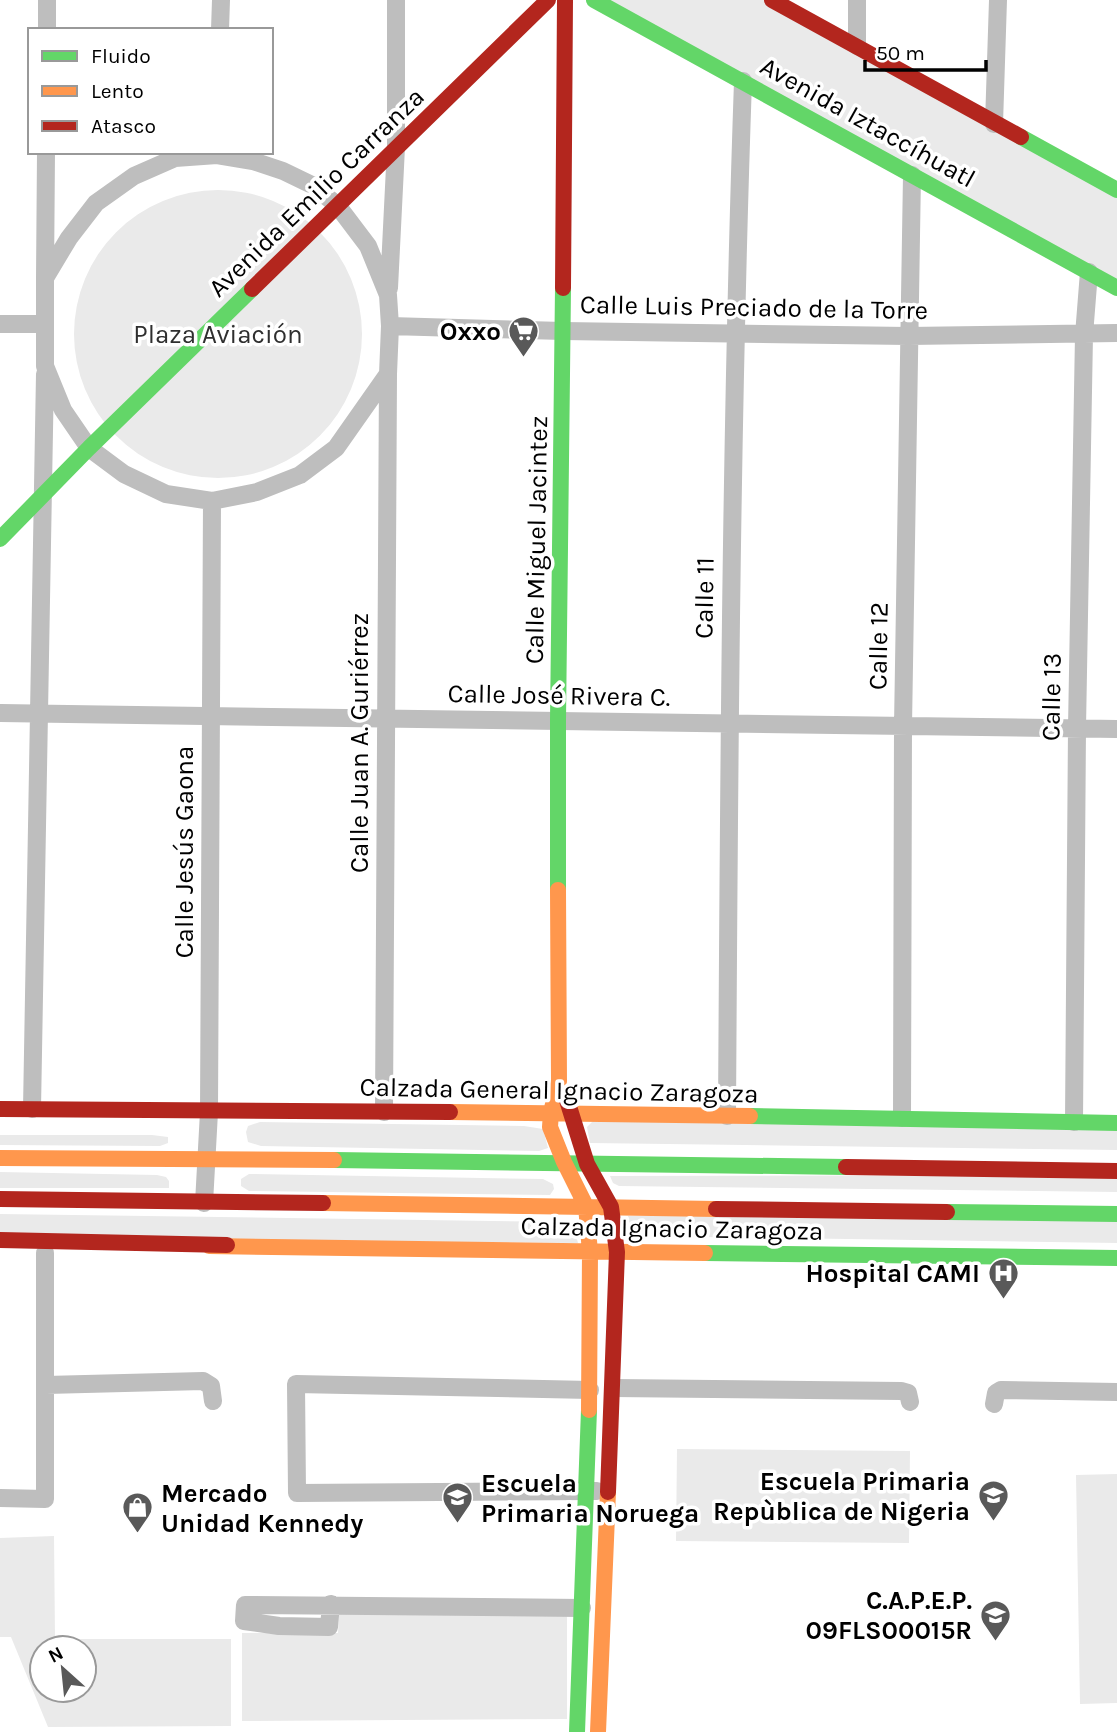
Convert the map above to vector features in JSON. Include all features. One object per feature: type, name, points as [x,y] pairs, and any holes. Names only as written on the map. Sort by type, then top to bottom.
[{"type":"main road","name":"Avenida Emilio Carranza","points":[[0,538],[548,0]]},
{"type":"main road","name":"Calle Miguel Jacintez","points":[[565,0],[564,331],[558,720],[559,1081],[550,1127],[564,1163],[586,1206]]},
{"type":"main road","name":"Avenida Iztaccíhuatl","points":[[594,0],[1117,288]]},
{"type":"main road","points":[[772,0],[1117,190]]},
{"type":"main road","name":"Calle Miguel Jacintez","points":[[559,1081],[572,1112],[587,1164],[611,1207]]},
{"type":"main road","name":"Calzada General Ignacio Zaragoza","points":[[0,1109],[572,1112],[1117,1123]]},
{"type":"main road","points":[[0,1158],[1117,1171]]},
{"type":"main road","points":[[0,1199],[1117,1214]]},
{"type":"main road","points":[[586,1206],[590,1252],[590,1390],[577,1728],[598,1728],[617,1252],[611,1207]]},
{"type":"main road","points":[[0,1240],[227,1245]]},
{"type":"main road","points":[[0,1252],[45,1253],[227,1245]]},
{"type":"main road","name":"Calzada Ignacio Zaragoza","points":[[227,1245],[1117,1258]]},
{"type":"street","points":[[47,0],[47,28]]},
{"type":"street","points":[[220,28],[221,0]]},
{"type":"street","points":[[388,295],[396,147],[396,0]]},
{"type":"street","points":[[857,0],[857,46]]},
{"type":"street","points":[[994,124],[998,0]]},
{"type":"street","name":"Calle 11","points":[[727,1116],[734,334],[743,81]]},
{"type":"street","points":[[32,1109],[45,366],[46,154]]},
{"type":"street","points":[[45,278],[69,238],[96,203],[134,176],[175,159],[210,154]]},
{"type":"street","points":[[222,154],[283,171],[312,185],[337,205],[368,246],[388,295]]},
{"type":"street","name":"Calle 12","points":[[902,1118],[903,726],[912,175]]},
{"type":"street","name":"Calle 13","points":[[1074,1122],[1077,728],[1084,335],[1089,272]]},
{"type":"street","name":"Calle Juan A. Guriérrez","points":[[384,1112],[384,719],[390,326],[388,295]]},
{"type":"street","points":[[0,324],[44,324]]},
{"type":"street","name":"Calle Luis Preciado de la Torre","points":[[390,326],[908,336],[1117,333]]},
{"type":"street","points":[[45,366],[63,410],[89,448],[124,474],[166,494],[212,501],[257,492],[300,475],[336,449],[388,374]]},
{"type":"street","name":"Calle Jesús Gaona","points":[[204,1203],[209,1112],[212,501]]},
{"type":"street","name":"Calle José Rivera C.","points":[[0,713],[1117,729]]},
{"type":"street","points":[[0,1498],[45,1499],[45,1253]]},
{"type":"street","points":[[46,1385],[203,1381],[212,1386],[213,1401]]},
{"type":"street","points":[[590,1390],[296,1384],[297,1493],[609,1491]]},
{"type":"street","points":[[613,1388],[901,1391],[908,1393],[910,1402]]},
{"type":"street","points":[[994,1404],[996,1393],[1001,1390],[1117,1392]]},
{"type":"street","points":[[331,1604],[384,1608],[582,1608]]},
{"type":"green space","points":[[606,0],[765,0],[1117,197],[1117,281]]},
{"type":"green space","name":"Plaza Aviación","points":[[218,190],[246,193],[286,207],[309,223],[329,243],[351,279],[359,306],[362,334],[359,362],[345,402],[329,425],[309,445],[273,467],[246,475],[218,478],[190,475],[150,461],[127,445],[107,425],[85,389],[77,362],[74,334],[77,306],[91,266],[107,243],[127,223],[163,201],[190,193]]},
{"type":"green space","points":[[593,1121],[1117,1129],[1117,1150],[590,1143],[587,1127]]},
{"type":"green space","points":[[260,1122],[524,1126],[543,1129],[548,1148],[539,1151],[261,1146],[248,1142],[246,1132],[248,1126]]},
{"type":"green space","points":[[0,1135],[152,1135],[168,1137],[168,1143],[160,1146],[0,1145]]},
{"type":"green space","points":[[0,1172],[157,1175],[166,1177],[169,1188],[0,1188]]},
{"type":"green space","points":[[249,1174],[543,1179],[553,1184],[554,1189],[550,1195],[249,1191],[241,1186],[241,1179]]},
{"type":"green space","points":[[1117,1175],[1117,1192],[619,1186],[613,1183],[610,1176]]},
{"type":"green space","points":[[0,1214],[567,1222],[573,1224],[578,1243],[0,1238]]},
{"type":"green space","points":[[1117,1214],[1117,1243],[634,1236],[628,1216]]},
{"type":"green space","points":[[677,1449],[910,1451],[909,1543],[676,1541]]},
{"type":"green space","points":[[1117,1474],[1117,1703],[1080,1704],[1076,1475]]},
{"type":"green space","points":[[54,1536],[55,1634],[28,1634],[28,1678],[11,1637],[0,1637],[0,1538]]},
{"type":"green space","points":[[567,1613],[567,1719],[242,1721],[242,1633],[338,1633],[339,1614]]},
{"type":"green space","points":[[98,1639],[231,1639],[231,1726],[48,1727],[39,1704],[98,1704]]},
{"type":"traffic: fast","points":[[594,0],[1117,288]]},
{"type":"traffic: fast","points":[[1021,137],[1117,190]]},
{"type":"traffic: fast","points":[[558,890],[563,288]]},
{"type":"traffic: fast","points":[[0,539],[252,289]]},
{"type":"traffic: fast","points":[[750,1116],[1117,1123]]},
{"type":"traffic: fast","points":[[334,1160],[846,1167]]},
{"type":"traffic: fast","points":[[947,1212],[1117,1214]]},
{"type":"traffic: fast","points":[[705,1253],[1117,1258]]},
{"type":"traffic: fast","points":[[577,1732],[589,1410]]},
{"type":"traffic: slow","points":[[558,890],[559,1081],[550,1127],[586,1206],[590,1252],[589,1410]]},
{"type":"traffic: slow","points":[[450,1112],[750,1116]]},
{"type":"traffic: slow","points":[[0,1158],[334,1160]]},
{"type":"traffic: slow","points":[[323,1203],[716,1209]]},
{"type":"traffic: slow","points":[[209,1246],[705,1253]]},
{"type":"traffic: slow","points":[[598,1732],[608,1492]]},
{"type":"traffic: jam","points":[[252,289],[548,0]]},
{"type":"traffic: jam","points":[[563,288],[565,0]]},
{"type":"traffic: jam","points":[[772,0],[1021,137]]},
{"type":"traffic: jam","points":[[566,1097],[587,1164],[611,1207],[617,1252],[608,1492]]},
{"type":"traffic: jam","points":[[0,1109],[450,1112]]},
{"type":"traffic: jam","points":[[846,1167],[1117,1171]]},
{"type":"traffic: jam","points":[[0,1199],[323,1203]]},
{"type":"traffic: jam","points":[[716,1209],[947,1212]]},
{"type":"traffic: jam","points":[[0,1240],[227,1245]]},
{"type":"place","name":"Oxxo","points":[[524,358]]},
{"type":"place","name":"Hospital CAMI","points":[[1003,1300]]},
{"type":"place","name":"Escuela Primaria Repùblica de Nigeria","points":[[993,1523]]},
{"type":"place","name":"Escuela Primaria Noruega","points":[[458,1525]]},
{"type":"place","name":"Mercado Unidad Kennedy","points":[[138,1535]]},
{"type":"place","name":"C.A.P.E.P. 09FLS00015R","points":[[995,1642]]}]
